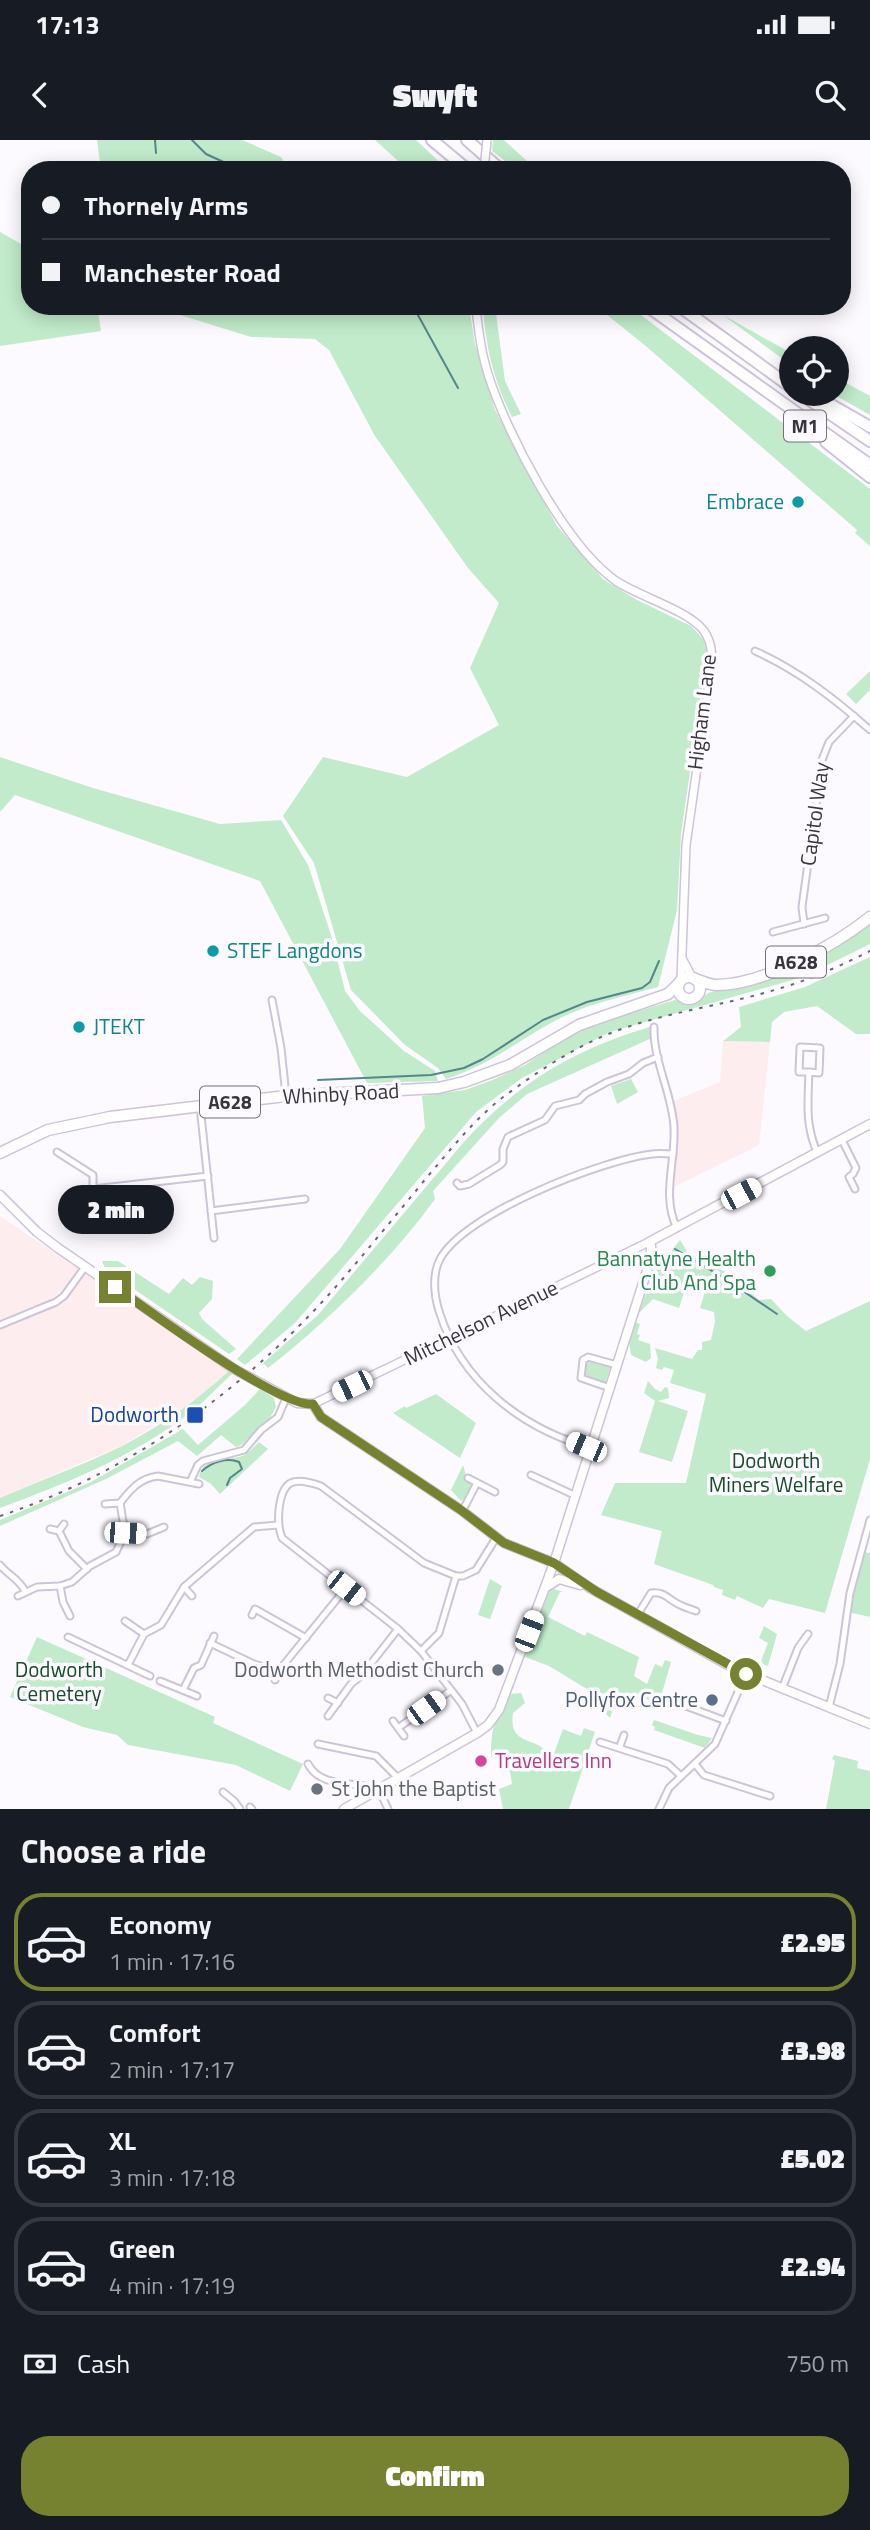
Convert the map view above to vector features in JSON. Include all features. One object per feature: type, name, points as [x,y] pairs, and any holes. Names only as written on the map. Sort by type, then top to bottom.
[{"type":"highway","points":[[432,140],[457,161]]},
{"type":"highway","points":[[467,140],[491,161]]},
{"type":"highway","name":"M1","points":[[659,315],[870,465]]},
{"type":"highway","name":"M1","points":[[691,315],[747,357],[779,377]]},
{"type":"highway","name":"M1","points":[[740,374],[870,477]]},
{"type":"highway","name":"M1","points":[[819,406],[870,440]]},
{"type":"highway","name":"M1","points":[[833,406],[870,427]]},
{"type":"highway","name":"Whinby Road","points":[[1,1151],[36,1135],[77,1122],[285,1096],[420,1090],[464,1082],[510,1065],[579,1025],[668,995],[693,998],[713,985],[750,978],[793,963],[817,953],[870,918]]},
{"type":"highway","points":[[668,995],[686,977],[694,978],[699,984],[698,994]]},
{"type":"highway","name":"Whinby Road","points":[[694,978],[713,985]]},
{"type":"highway","points":[[680,982],[679,992],[686,998]]},
{"type":"main road","points":[[344,1809],[477,1733],[494,1718],[505,1698],[554,1563],[651,1258],[649,1241],[870,1124]]},
{"type":"main road","points":[[0,1195],[37,1232],[85,1267],[246,1375],[286,1398],[302,1404],[313,1404],[321,1417],[461,1510],[496,1538],[554,1563],[590,1588],[746,1674],[870,1724]]},
{"type":"main road","points":[[546,1587],[559,1579],[590,1588]]},
{"type":"street","points":[[485,161],[487,140]]},
{"type":"street","name":"Higham Lane","points":[[477,315],[488,373],[502,411],[563,524],[599,567],[638,594],[694,620],[710,641],[710,677],[686,845],[680,982]]},
{"type":"street","points":[[755,651],[807,679],[870,730]]},
{"type":"street","name":"Capitol Way","points":[[804,924],[802,907],[822,761],[829,742],[854,716]]},
{"type":"street","points":[[773,932],[825,918]]},
{"type":"street","name":"Higham Lane","points":[[683,959],[694,978]]},
{"type":"street","points":[[272,1000],[281,1048],[285,1096]]},
{"type":"street","points":[[654,1027],[654,1043],[673,1118],[669,1204],[677,1228]]},
{"type":"street","points":[[800,1047],[820,1048],[819,1073],[810,1072],[799,1072],[800,1047]]},
{"type":"street","points":[[457,1183],[460,1186],[469,1184],[503,1163],[503,1149],[508,1137],[545,1120],[555,1106],[579,1100],[607,1082],[629,1074],[643,1063],[658,1057]]},
{"type":"street","points":[[810,1072],[807,1121],[817,1152]]},
{"type":"street","points":[[200,1105],[214,1238]]},
{"type":"street","points":[[842,1140],[856,1168],[849,1177],[855,1189]]},
{"type":"street","points":[[57,1152],[93,1175],[93,1189],[208,1176]]},
{"type":"street","points":[[591,1448],[532,1424],[515,1414],[470,1372],[451,1338],[438,1305],[435,1282],[440,1260],[448,1248],[461,1237],[508,1206],[561,1181],[645,1155],[673,1154]]},
{"type":"street","points":[[211,1211],[304,1199]]},
{"type":"street","name":"Mitchelson Avenue","points":[[313,1404],[649,1241]]},
{"type":"street","points":[[0,1325],[56,1303],[85,1267]]},
{"type":"street","points":[[610,1388],[581,1378],[583,1360],[592,1357],[617,1365]]},
{"type":"street","points":[[190,1482],[198,1465],[203,1461],[244,1450],[265,1426],[275,1419],[286,1398]]},
{"type":"street","points":[[531,1475],[543,1484],[576,1496]]},
{"type":"street","points":[[105,1504],[120,1503],[138,1483],[152,1477],[199,1484]]},
{"type":"street","points":[[468,1478],[495,1492]]},
{"type":"street","points":[[477,1733],[467,1712],[421,1651],[398,1629],[282,1538],[278,1525],[283,1489],[294,1482],[310,1482],[321,1486],[424,1563],[457,1576],[476,1570],[496,1538]]},
{"type":"street","points":[[461,1510],[477,1483]]},
{"type":"street","points":[[18,1596],[37,1587],[60,1586],[78,1579],[87,1569],[116,1552],[125,1533],[120,1503]]},
{"type":"street","points":[[829,1707],[840,1664],[850,1593],[870,1520]]},
{"type":"street","points":[[59,1531],[64,1524]]},
{"type":"street","points":[[128,1665],[144,1634],[161,1625],[184,1587],[254,1527],[278,1525]]},
{"type":"street","points":[[125,1533],[147,1534],[164,1527]]},
{"type":"street","points":[[50,1529],[59,1531]]},
{"type":"street","points":[[59,1531],[69,1551],[87,1569]]},
{"type":"street","points":[[0,1565],[18,1580],[25,1591]]},
{"type":"street","points":[[421,1651],[439,1633],[457,1576]]},
{"type":"street","points":[[60,1586],[62,1602],[70,1616]]},
{"type":"street","points":[[184,1587],[192,1596]]},
{"type":"street","points":[[275,1680],[346,1588]]},
{"type":"street","points":[[638,1615],[651,1593],[657,1592],[696,1611]]},
{"type":"street","points":[[252,1615],[255,1609],[306,1638]]},
{"type":"street","points":[[125,1622],[144,1634]]},
{"type":"street","points":[[328,1716],[398,1629]]},
{"type":"street","points":[[782,1689],[798,1648],[808,1634]]},
{"type":"street","points":[[183,1690],[194,1668],[201,1665],[214,1636]]},
{"type":"street","points":[[68,1637],[150,1676]]},
{"type":"street","points":[[210,1643],[254,1664],[279,1672]]},
{"type":"street","points":[[659,1809],[667,1791],[680,1775],[711,1750],[746,1674]]},
{"type":"street","points":[[160,1681],[197,1696]]},
{"type":"street","points":[[398,1728],[450,1691]]},
{"type":"street","points":[[328,1698],[338,1703]]},
{"type":"street","points":[[670,1700],[726,1721]]},
{"type":"street","points":[[393,1721],[404,1736]]},
{"type":"street","points":[[620,1746],[624,1735]]},
{"type":"street","points":[[600,1742],[620,1746],[668,1764],[680,1775]]},
{"type":"street","points":[[318,1744],[376,1756],[398,1778]]},
{"type":"street","points":[[308,1764],[316,1775],[330,1781],[371,1787],[388,1809]]},
{"type":"street","points":[[695,1764],[704,1775],[770,1796]]},
{"type":"street","points":[[223,1792],[240,1809]]},
{"type":"shaded area","points":[[723,1041],[770,1042],[759,1145],[670,1189],[673,1101],[720,1082]]},
{"type":"shaded area","points":[[0,1216],[229,1371],[174,1414],[123,1445],[0,1498]]},
{"type":"green space","points":[[97,140],[242,140],[281,157],[283,161],[100,161]]},
{"type":"green space","points":[[375,140],[416,140],[438,161],[398,161]]},
{"type":"green space","points":[[493,140],[504,140],[527,161],[505,161],[492,151]]},
{"type":"green space","points":[[0,232],[21,244],[21,315],[98,315],[101,331],[0,346]]},
{"type":"green space","points":[[180,315],[470,315],[475,344],[495,410],[557,526],[603,579],[637,600],[691,626],[705,641],[707,655],[681,834],[677,910],[658,987],[577,1011],[551,1023],[488,1061],[446,1079],[438,1068],[405,1045],[351,990],[314,863],[283,816],[323,757],[407,777],[499,725],[470,668],[499,603],[468,568],[375,436],[329,350],[315,339],[251,337]]},
{"type":"green space","points":[[484,315],[496,315],[505,381],[521,414],[512,417],[500,390],[486,335]]},
{"type":"green space","points":[[607,315],[641,315],[870,489],[870,546],[855,533],[857,530]]},
{"type":"green space","points":[[723,315],[779,346],[779,356]]},
{"type":"green space","points":[[849,385],[870,396],[870,415],[849,403]]},
{"type":"green space","points":[[870,671],[870,690],[856,704],[846,694]]},
{"type":"green space","points":[[0,757],[93,788],[220,824],[281,820],[308,865],[331,935],[345,991],[360,1011],[404,1051],[435,1071],[438,1081],[367,1083],[260,881],[15,795],[0,812]]},
{"type":"green space","points":[[870,925],[870,944],[803,977],[610,1032],[522,1078],[476,1112],[295,1323],[245,1365],[237,1359],[340,1249],[425,1128],[422,1096],[465,1090],[495,1079],[525,1065],[568,1036],[612,1019],[675,1000],[700,1000],[708,993],[774,976],[833,950]]},
{"type":"green space","points":[[870,957],[870,1034],[856,1034],[817,1006],[784,1012],[772,1022],[770,1042],[723,1041],[741,1027],[739,1007],[805,987]]},
{"type":"green space","points":[[653,1026],[652,1038],[527,1094],[499,1118],[433,1191],[435,1199],[379,1267],[335,1311],[290,1350],[268,1368],[263,1363],[318,1315],[463,1143],[505,1102],[549,1070],[573,1057],[598,1045]]},
{"type":"green space","points":[[631,1079],[638,1092],[617,1104],[611,1086]]},
{"type":"green space","name":"Dodworth Miners Welfare","points":[[680,1240],[688,1253],[730,1274],[759,1300],[771,1299],[806,1331],[870,1301],[870,1459],[825,1613],[769,1599],[763,1608],[737,1596],[735,1600],[722,1595],[723,1590],[713,1585],[654,1564],[662,1531],[601,1515],[615,1483],[686,1483],[706,1394],[670,1383],[674,1370],[656,1368],[658,1359],[655,1348],[692,1359],[698,1350],[702,1350],[702,1342],[711,1340],[714,1312],[700,1308],[708,1289],[707,1285],[702,1282],[700,1287],[687,1283],[679,1308],[653,1299],[638,1314],[654,1273]]},
{"type":"green space","points":[[102,1261],[118,1261],[169,1294],[183,1278],[192,1285],[200,1277],[213,1281],[212,1299],[199,1313],[202,1319],[236,1349],[229,1354],[106,1270]]},
{"type":"green space","points":[[635,1322],[640,1324],[638,1340],[650,1344],[651,1358],[646,1362],[631,1355],[629,1342]]},
{"type":"green space","points":[[590,1361],[611,1365],[605,1384],[584,1374],[586,1363]]},
{"type":"green space","points":[[229,1371],[232,1374],[205,1400],[159,1435],[134,1450],[81,1476],[0,1508],[0,1498],[109,1452],[152,1429],[192,1402]]},
{"type":"green space","points":[[648,1381],[661,1392],[665,1387],[668,1388],[669,1398],[658,1401],[688,1411],[672,1462],[639,1452],[655,1401],[644,1393]]},
{"type":"green space","points":[[260,1389],[274,1398],[276,1407],[269,1419],[241,1445],[236,1447],[221,1435],[197,1456],[178,1441],[106,1479],[0,1526],[0,1520],[91,1482],[183,1429],[198,1445]]},
{"type":"green space","points":[[436,1394],[476,1423],[460,1458],[393,1413]]},
{"type":"green space","points":[[259,1442],[268,1449],[220,1494],[211,1484],[199,1477],[201,1470],[210,1463],[242,1456]]},
{"type":"green space","points":[[463,1465],[466,1475],[464,1480],[471,1483],[471,1488],[461,1501],[451,1490]]},
{"type":"green space","points":[[870,1550],[870,1617],[848,1612],[863,1552],[869,1553]]},
{"type":"green space","points":[[490,1579],[502,1586],[490,1619],[478,1615]]},
{"type":"green space","points":[[552,1588],[563,1592],[560,1592],[548,1617],[585,1636],[587,1632],[639,1657],[634,1676],[647,1684],[655,1664],[662,1667],[665,1660],[671,1662],[662,1693],[668,1696],[665,1704],[618,1693],[610,1718],[603,1711],[605,1700],[549,1666],[525,1657],[547,1595]]},
{"type":"green space","points":[[764,1626],[777,1634],[768,1666],[760,1663],[768,1643],[759,1638]]},
{"type":"green space","name":"Dodworth Cemetery","points":[[37,1637],[215,1717],[213,1723],[303,1764],[290,1791],[236,1765],[128,1745],[117,1735],[83,1727],[10,1697]]},
{"type":"green space","points":[[521,1693],[525,1703],[513,1713],[515,1732],[544,1749],[549,1755],[553,1756],[563,1729],[581,1736],[584,1728],[595,1732],[569,1809],[503,1809],[499,1789],[512,1784],[510,1772],[498,1766],[498,1757],[491,1757],[493,1730],[509,1694]]},
{"type":"green space","points":[[654,1720],[712,1738],[705,1748],[654,1730]]},
{"type":"green space","points":[[834,1755],[858,1761],[857,1768],[870,1771],[870,1809],[826,1809]]},
{"type":"waterway","points":[[155,140],[156,153]]},
{"type":"waterway","points":[[192,140],[206,154],[221,161]]},
{"type":"waterway","points":[[418,315],[458,388]]},
{"type":"waterway","points":[[318,1080],[431,1075],[464,1068],[483,1059],[543,1020],[587,1002],[642,988],[650,982],[659,961]]},
{"type":"waterway","points":[[675,1249],[777,1314]]},
{"type":"waterway","points":[[202,1471],[220,1461],[239,1462],[242,1469],[230,1478],[227,1485]]},
{"type":"railway","points":[[0,1516],[50,1497],[145,1448],[190,1419],[232,1386],[311,1314],[474,1123],[518,1086],[542,1070],[580,1047],[627,1027],[793,984],[870,951]]},
{"type":"place","name":"Embrace","points":[[798,502]]},
{"type":"place","name":"STEF Langdons","points":[[213,951]]},
{"type":"place","name":"JTEKT","points":[[79,1027]]},
{"type":"place","name":"Bannatyne Health Club And Spa","points":[[770,1271]]},
{"type":"place","name":"Dodworth","points":[[195,1415]]},
{"type":"place","name":"Dodworth Methodist Church","points":[[498,1670]]},
{"type":"place","name":"Pollyfox Centre","points":[[712,1700]]},
{"type":"place","name":"Travellers Inn","points":[[481,1761]]},
{"type":"place","name":"St John the Baptist","points":[[317,1789]]},
{"type":"route","points":[[115,1287],[234,1369],[297,1403],[313,1404],[321,1417],[461,1510],[504,1543],[554,1563],[597,1592],[746,1674]]}]
